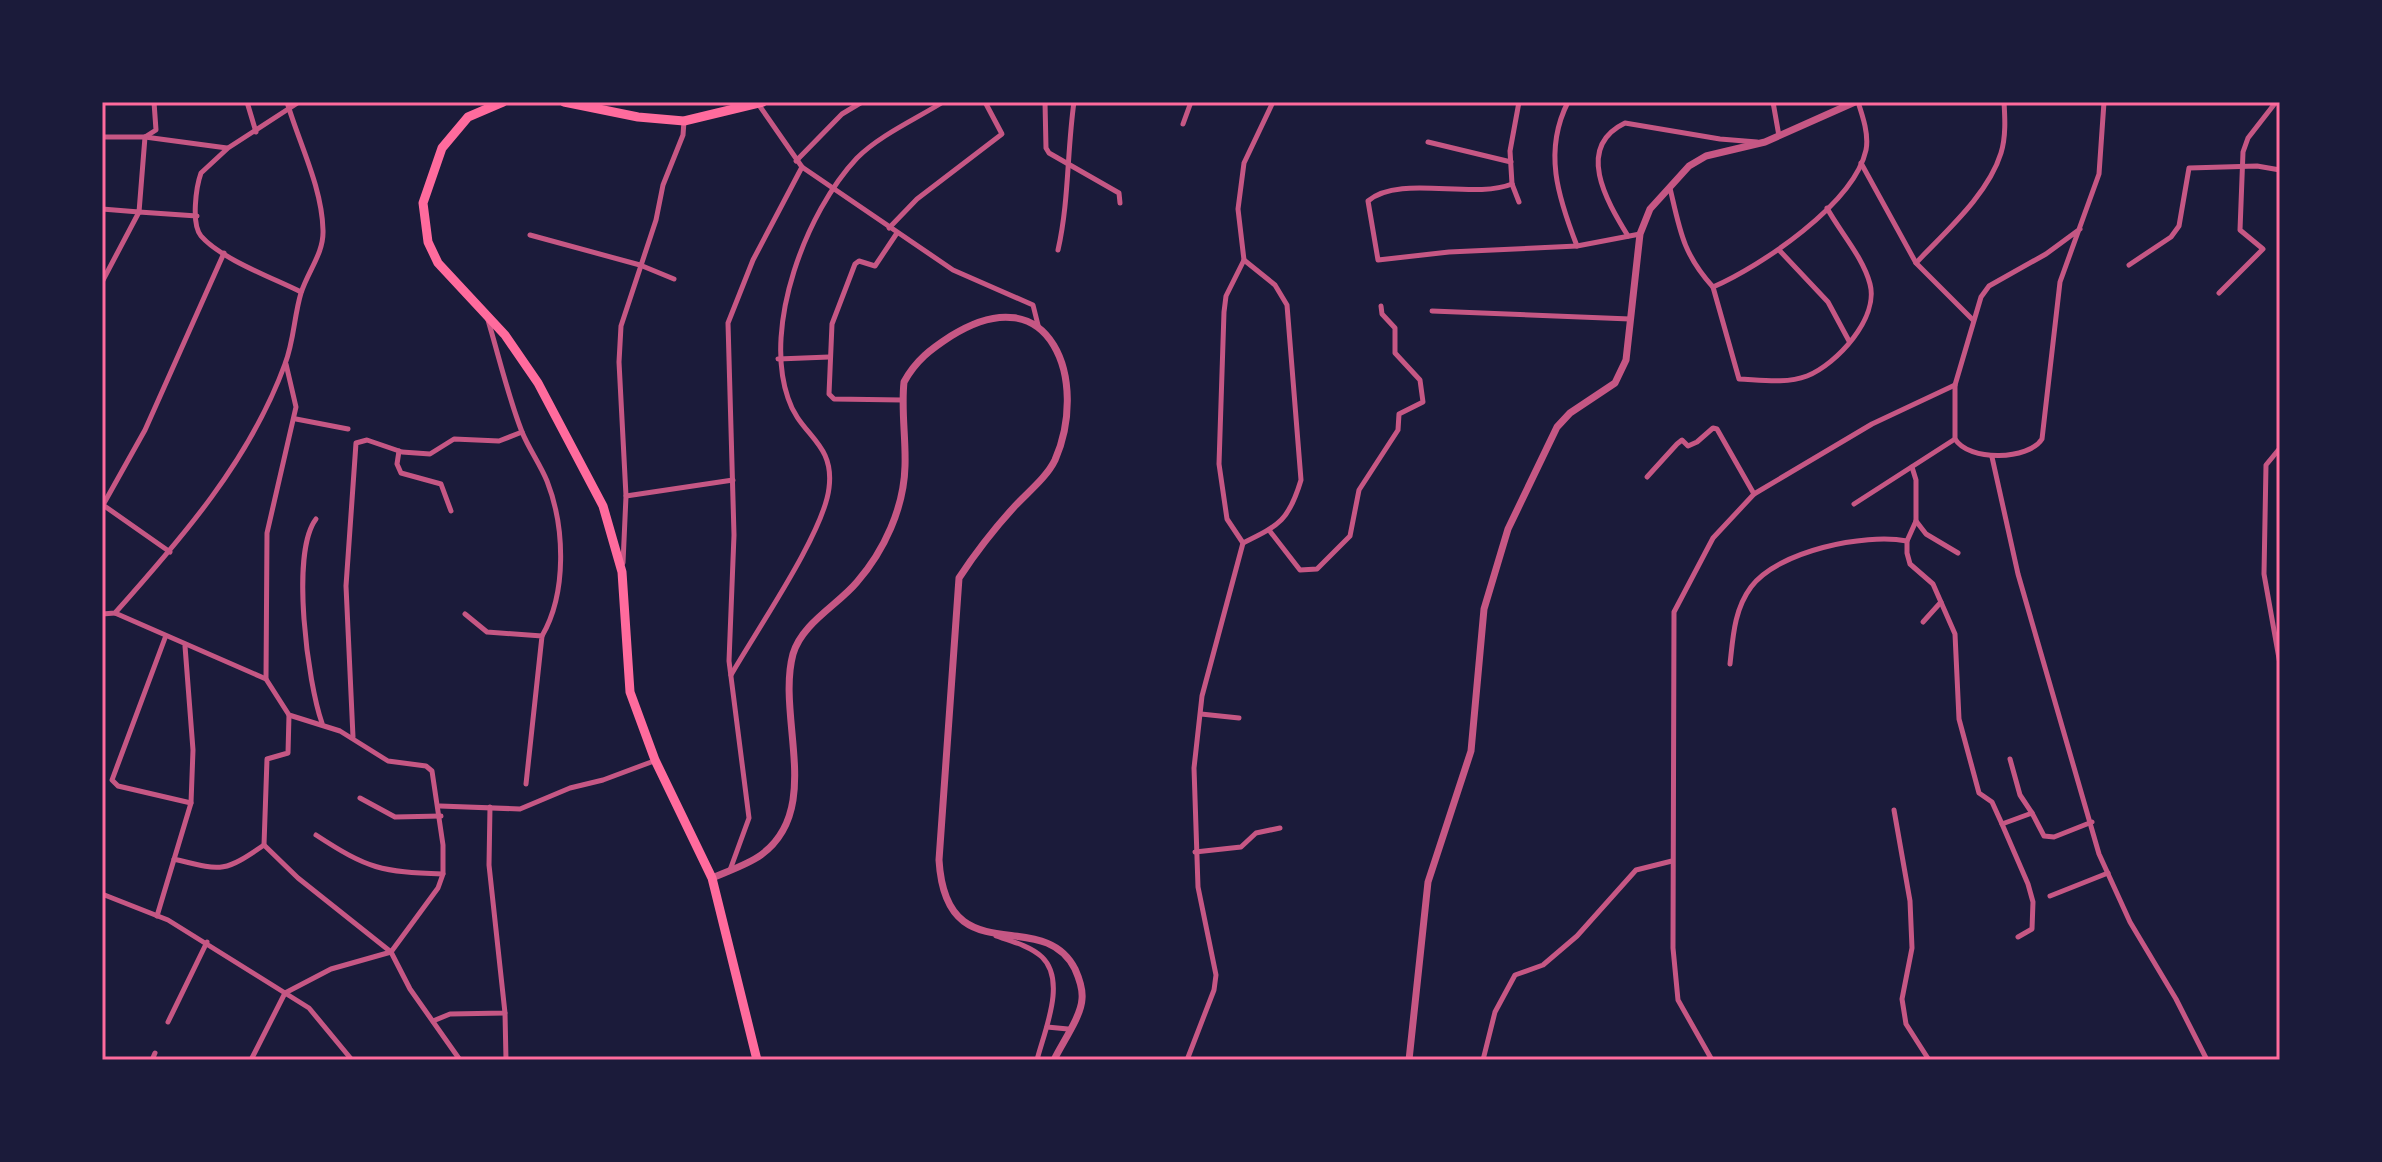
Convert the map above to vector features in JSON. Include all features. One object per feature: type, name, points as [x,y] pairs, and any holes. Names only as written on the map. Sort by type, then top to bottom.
[{"type":"highway","points":[[502,102],[468,117],[450,137],[433,166],[423,203],[428,242],[438,263],[505,335],[561,421],[603,506],[622,572],[629,684],[655,760],[712,878],[757,1060]]},
{"type":"highway","points":[[564,102],[684,121],[761,103]]},
{"type":"street","points":[[145,137],[156,130],[154,102]]},
{"type":"street","points":[[247,102],[256,132]]},
{"type":"street","points":[[115,613],[170,552],[226,477],[259,422],[285,363],[301,292],[321,248],[323,229],[316,191],[287,102]]},
{"type":"street","points":[[299,102],[228,148],[201,173],[197,216],[200,235],[224,253],[301,292]]},
{"type":"street","points":[[796,161],[842,114],[862,102]]},
{"type":"street","points":[[731,676],[813,533],[830,487],[829,461],[824,448],[792,408],[778,359],[781,323],[801,255],[832,188],[865,151],[943,102]]},
{"type":"street","points":[[889,228],[917,199],[1002,134],[985,102]]},
{"type":"street","points":[[1045,102],[1046,148],[1066,165],[1119,193],[1120,203]]},
{"type":"street","points":[[1058,250],[1074,102]]},
{"type":"street","points":[[1183,124],[1191,102]]},
{"type":"street","points":[[1243,543],[1227,519],[1219,464],[1224,312],[1226,296],[1244,260],[1239,187],[1244,163],[1273,102]]},
{"type":"street","points":[[1519,102],[1511,162],[1512,184],[1519,202]]},
{"type":"street","points":[[1568,102],[1558,122],[1554,156],[1560,200],[1577,246]]},
{"type":"street","points":[[1773,102],[1779,137]]},
{"type":"street","points":[[1409,1060],[1428,882],[1468,762],[1481,624],[1498,554],[1557,427],[1570,413],[1615,383],[1626,360],[1640,234],[1650,209],[1689,166],[1706,156],[1779,137],[1856,102],[1867,141],[1861,163],[1827,208],[1780,251],[1713,287]]},
{"type":"street","points":[[1916,263],[1974,197],[1992,171],[2002,152],[2004,102]]},
{"type":"street","points":[[1955,439],[1971,452],[1992,457],[2036,447],[2042,439],[2060,282],[2099,174],[2104,102]]},
{"type":"street","points":[[2219,293],[2263,249],[2240,230],[2240,166],[2248,138],[2276,102]]},
{"type":"street","points":[[761,103],[802,167],[953,270],[1033,305],[1038,325],[1059,355],[1067,397],[1062,437],[1054,463],[981,544],[959,578],[939,860],[940,884],[950,907],[974,930],[1037,939],[1058,947],[1071,962],[1080,979],[1082,1001],[1054,1060]]},
{"type":"street","points":[[622,572],[626,496],[619,344],[640,265],[656,220],[663,185],[683,135],[684,121]]},
{"type":"street","points":[[1628,236],[1614,214],[1596,167],[1598,149],[1614,128],[1625,123],[1720,139],[1765,142]]},
{"type":"street","points":[[102,137],[145,137],[228,148]]},
{"type":"street","points":[[102,282],[139,212],[145,137]]},
{"type":"street","points":[[1428,142],[1511,162]]},
{"type":"street","points":[[1861,163],[1916,263],[1973,320]]},
{"type":"street","points":[[2129,265],[2171,237],[2179,226],[2189,168],[2240,166],[2280,170]]},
{"type":"street","points":[[730,870],[749,818],[731,676],[733,480],[728,323],[753,260],[802,167]]},
{"type":"street","points":[[1512,184],[1503,188],[1389,190],[1376,195],[1368,201],[1378,260],[1449,252],[1577,246],[1640,234]]},
{"type":"street","points":[[1670,187],[1688,257],[1713,287],[1739,379],[1787,380],[1807,376],[1825,366],[1862,322],[1871,286],[1827,208]]},
{"type":"street","points":[[102,209],[197,216]]},
{"type":"street","points":[[1955,439],[1955,385],[1981,297],[1989,286],[2046,254],[2080,229]]},
{"type":"street","points":[[897,233],[875,266],[859,261],[855,264],[832,324],[829,357],[831,397],[902,400]]},
{"type":"street","points":[[530,235],[640,265],[674,279]]},
{"type":"street","points":[[1780,251],[1828,302],[1849,341]]},
{"type":"street","points":[[170,552],[102,505],[145,430],[224,253]]},
{"type":"street","points":[[1187,1060],[1214,990],[1216,975],[1198,887],[1195,852],[1194,768],[1202,696],[1243,543],[1282,522],[1293,507],[1301,480],[1287,305],[1275,285],[1244,260]]},
{"type":"street","points":[[1269,530],[1300,570],[1317,569],[1350,536],[1359,490],[1396,435],[1399,414],[1423,402],[1420,380],[1395,353],[1395,328],[1382,314],[1381,306]]},
{"type":"street","points":[[1432,311],[1630,319]]},
{"type":"street","points":[[712,878],[760,856],[787,827],[794,770],[789,683],[793,652],[801,637],[855,585],[873,562],[895,519],[905,467],[904,382],[926,352],[970,325],[998,315],[1015,315],[1038,325]]},
{"type":"street","points":[[488,320],[522,432],[547,481],[561,551],[556,595],[542,636],[526,784]]},
{"type":"street","points":[[778,359],[829,357]]},
{"type":"street","points":[[285,363],[297,397],[296,419],[267,533],[266,679],[289,715],[288,753],[267,759],[264,845],[298,878],[391,952],[410,989],[460,1060]]},
{"type":"street","points":[[1712,1060],[1678,1000],[1672,861],[1674,612],[1713,538],[1754,494],[1872,424],[1955,385]]},
{"type":"street","points":[[296,419],[348,429]]},
{"type":"street","points":[[1647,477],[1682,440],[1688,446],[1713,428],[1717,429],[1754,494]]},
{"type":"street","points":[[353,738],[346,586],[356,443],[367,440],[399,451],[430,454],[454,439],[499,441],[522,432]]},
{"type":"street","points":[[1854,504],[1955,439]]},
{"type":"street","points":[[2280,448],[2266,465],[2264,574],[2280,664]]},
{"type":"street","points":[[399,451],[397,464],[401,473],[441,484],[451,511]]},
{"type":"street","points":[[1992,457],[2018,574],[2108,873],[2130,922],[2176,999],[2207,1060]]},
{"type":"street","points":[[1912,467],[1916,521],[1907,541],[1910,564],[1933,584],[1955,634],[1959,719],[1979,793],[1992,802],[2033,902],[2032,929],[2018,937]]},
{"type":"street","points":[[626,496],[733,480]]},
{"type":"street","points":[[316,519],[307,537],[304,624],[322,723]]},
{"type":"street","points":[[1916,521],[1926,534],[1958,553]]},
{"type":"street","points":[[1730,664],[1735,620],[1751,586],[1780,563],[1838,543],[1907,541]]},
{"type":"street","points":[[1923,622],[1941,602]]},
{"type":"street","points":[[102,614],[115,613],[266,679]]},
{"type":"street","points":[[465,614],[487,632],[542,636]]},
{"type":"street","points":[[165,637],[112,780],[118,786],[191,803]]},
{"type":"street","points":[[157,916],[191,803],[193,750],[185,646]]},
{"type":"street","points":[[1201,714],[1239,718]]},
{"type":"street","points":[[252,1058],[285,993],[331,969],[391,952],[438,888],[443,874],[440,806],[432,771],[426,766],[388,761],[353,738],[322,723],[289,715]]},
{"type":"street","points":[[2010,759],[2020,795],[2044,836],[2092,822]]},
{"type":"street","points":[[440,806],[532,806],[570,788],[603,780],[655,760]]},
{"type":"street","points":[[360,798],[395,817],[441,816]]},
{"type":"street","points":[[490,807],[489,865],[505,1013],[506,1060]]},
{"type":"street","points":[[1894,810],[1906,871],[1912,927],[1904,1011],[1906,1024],[1929,1060]]},
{"type":"street","points":[[2002,824],[2032,813]]},
{"type":"street","points":[[1195,852],[1241,847],[1256,833],[1280,828]]},
{"type":"street","points":[[316,835],[368,866],[390,872],[443,874]]},
{"type":"street","points":[[174,859],[212,869],[229,868],[264,845]]},
{"type":"street","points":[[1483,1060],[1495,1012],[1515,975],[1543,965],[1594,918],[1636,870],[1672,861]]},
{"type":"street","points":[[2050,896],[2108,873]]},
{"type":"street","points":[[102,894],[157,916],[207,942],[309,1008],[352,1060]]},
{"type":"street","points":[[993,934],[1028,948],[1050,968],[1053,984],[1047,1027],[1037,1060]]},
{"type":"street","points":[[168,1022],[207,942]]},
{"type":"street","points":[[433,1021],[450,1014],[505,1013]]},
{"type":"street","points":[[1047,1027],[1068,1029]]},
{"type":"street","points":[[152,1060],[155,1053]]}]
